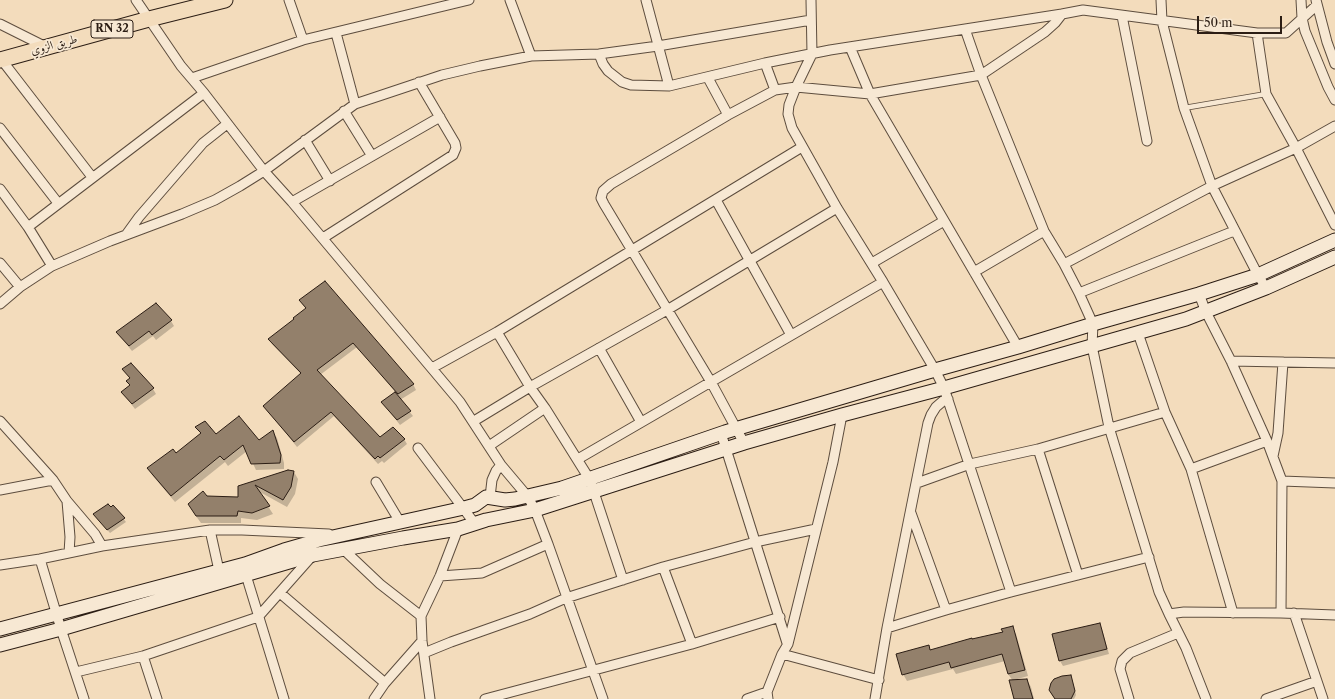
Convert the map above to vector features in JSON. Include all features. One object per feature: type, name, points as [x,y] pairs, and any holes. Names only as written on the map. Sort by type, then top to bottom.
[{"type":"main road","name":"طريق الزوي","points":[[0,60],[149,19],[199,3],[225,0]]},
{"type":"street","points":[[136,0],[181,66],[204,92],[264,171],[323,238],[432,368],[474,421],[501,465],[528,497],[535,510],[548,544],[602,699]]},
{"type":"street","points":[[289,0],[303,40]]},
{"type":"street","points":[[192,78],[303,40],[469,0]]},
{"type":"street","points":[[510,0],[531,56]]},
{"type":"street","points":[[646,0],[669,86]]},
{"type":"street","points":[[811,0],[812,54],[789,105],[788,114],[792,128],[837,208],[936,370],[946,394],[970,464],[1011,592]]},
{"type":"street","points":[[1161,0],[1162,21],[1184,108],[1212,186],[1234,231],[1266,288]]},
{"type":"street","points":[[1301,0],[1302,18],[1305,31],[1328,87],[1335,100]]},
{"type":"street","points":[[599,54],[608,71],[622,82],[631,85],[669,86],[708,78],[766,63],[850,47],[1083,10],[1257,33],[1286,33],[1316,3],[1331,43],[1335,64]]},
{"type":"street","points":[[744,444],[711,382],[604,204],[601,198],[603,191],[611,184],[728,115],[775,90],[796,87],[870,94],[981,75],[1045,32],[1062,14]]},
{"type":"street","points":[[1122,16],[1147,141]]},
{"type":"street","points":[[0,304],[20,287],[52,266],[215,200],[264,171],[344,110],[355,104],[420,82],[480,66],[531,56],[599,54],[658,46],[811,20]]},
{"type":"street","points":[[0,24],[46,48]]},
{"type":"street","points":[[965,29],[981,75],[1044,231],[1064,264],[1093,324],[1092,346],[1110,427],[1159,592],[1186,648],[1206,699]]},
{"type":"street","points":[[336,33],[355,104]]},
{"type":"street","points":[[1257,33],[1266,94],[1296,148],[1335,225]]},
{"type":"street","points":[[850,47],[870,94],[1018,347]]},
{"type":"street","points":[[0,60],[92,177]]},
{"type":"street","points":[[766,63],[775,90]]},
{"type":"street","points":[[708,78],[728,115]]},
{"type":"street","points":[[323,238],[453,154],[456,145],[420,82]]},
{"type":"street","points":[[28,226],[204,92]]},
{"type":"street","points":[[344,110],[372,156]]},
{"type":"street","points":[[292,202],[440,117]]},
{"type":"street","points":[[126,235],[203,143],[227,124]]},
{"type":"street","points":[[1064,264],[1212,186],[1296,148],[1335,126]]},
{"type":"street","points":[[0,128],[58,203]]},
{"type":"street","points":[[305,140],[330,181]]},
{"type":"street","points":[[432,368],[497,332],[802,147]]},
{"type":"street","points":[[0,189],[28,226],[52,266]]},
{"type":"street","points":[[716,200],[791,335]]},
{"type":"street","points":[[474,421],[530,387],[667,310],[837,208]]},
{"type":"street","points":[[872,263],[944,221]]},
{"type":"street","points":[[974,272],[1044,231]]},
{"type":"street","points":[[1079,293],[1234,231]]},
{"type":"street","points":[[0,645],[60,629],[245,570],[343,549],[458,529],[486,520],[535,510],[721,434],[1199,294],[1258,275],[1335,240]]},
{"type":"street","points":[[245,570],[284,550],[464,508],[475,505],[486,497],[508,500],[592,486],[842,415],[946,394],[1092,346],[1206,312],[1266,288],[1335,257]]},
{"type":"street","points":[[0,263],[20,287]]},
{"type":"street","points":[[578,459],[883,282]]},
{"type":"street","points":[[1199,294],[1206,312],[1231,361],[1267,440],[1282,481],[1281,613]]},
{"type":"street","points":[[497,332],[530,387],[578,459],[592,486],[623,580]]},
{"type":"street","points":[[1138,333],[1165,412],[1191,469],[1233,613]]},
{"type":"street","points":[[598,348],[641,422]]},
{"type":"street","points":[[1231,361],[1335,363]]},
{"type":"street","points":[[1273,456],[1278,433],[1283,362]]},
{"type":"street","points":[[875,699],[887,628],[928,423],[931,415],[936,407],[943,401],[946,394]]},
{"type":"street","points":[[489,446],[545,408]]},
{"type":"street","points":[[917,483],[970,464],[1038,450],[1110,427],[1165,412]]},
{"type":"street","points":[[747,699],[768,695],[782,654],[788,644],[833,462],[842,415]]},
{"type":"street","points":[[0,421],[53,480],[67,501],[95,534],[102,546]]},
{"type":"street","points":[[721,434],[788,644]]},
{"type":"street","points":[[1191,469],[1267,440]]},
{"type":"street","points":[[418,448],[475,524]]},
{"type":"street","points":[[1038,450],[1078,575]]},
{"type":"street","points":[[490,497],[492,480],[496,471],[501,465]]},
{"type":"street","points":[[0,490],[53,480]]},
{"type":"street","points":[[1282,481],[1335,483]]},
{"type":"street","points":[[376,482],[400,522]]},
{"type":"street","points":[[67,501],[70,537],[69,553]]},
{"type":"street","points":[[910,512],[946,610]]},
{"type":"street","points":[[430,699],[422,641],[421,616],[440,576],[458,529]]},
{"type":"street","points":[[424,653],[530,614],[566,598],[663,566],[755,542],[816,529]]},
{"type":"street","points":[[0,565],[40,559],[102,546],[210,530],[344,535]]},
{"type":"street","points":[[210,530],[220,577]]},
{"type":"street","points":[[440,576],[482,573],[548,544]]},
{"type":"street","points":[[343,549],[380,584],[421,616]]},
{"type":"street","points":[[76,672],[143,656],[258,617],[313,555]]},
{"type":"street","points":[[887,628],[1011,592],[1149,557]]},
{"type":"street","points":[[40,559],[60,629],[84,699]]},
{"type":"street","points":[[663,566],[692,644]]},
{"type":"street","points":[[245,570],[258,617],[285,697]]},
{"type":"street","points":[[0,629],[133,593],[220,577]]},
{"type":"street","points":[[280,593],[385,683]]},
{"type":"street","points":[[1169,614],[1184,612],[1335,615]]},
{"type":"street","points":[[1294,613],[1323,699]]},
{"type":"street","points":[[485,699],[692,644],[780,617]]},
{"type":"street","points":[[1129,699],[1120,669],[1122,661],[1130,653],[1178,633]]},
{"type":"street","points":[[374,699],[385,683],[422,641]]},
{"type":"street","points":[[782,654],[879,680]]},
{"type":"street","points":[[143,656],[158,699]]},
{"type":"street","points":[[1266,699],[1317,681]]},
{"type":"lane","points":[[1184,108],[1266,94]]},
{"type":"building","points":[[325,281],[414,384],[398,394],[353,343],[317,370],[380,437],[393,427],[405,439],[380,458],[378,456],[375,459],[331,412],[294,442],[263,406],[301,373],[268,339],[306,308],[299,300]]},
{"type":"building","points":[[156,303],[172,320],[152,335],[149,331],[129,346],[116,332]]},
{"type":"building","points":[[131,363],[154,388],[132,404],[121,392],[130,385],[126,381],[130,378],[122,369]]},
{"type":"building","points":[[395,392],[411,411],[397,420],[381,402]]},
{"type":"building","points":[[239,416],[259,440],[273,430],[281,455],[280,463],[251,464],[243,445],[224,460],[220,456],[171,496],[147,468],[173,449],[176,453],[201,433],[195,427],[205,421],[216,434]]},
{"type":"building","points":[[288,470],[294,471],[291,487],[283,500],[255,485],[270,506],[252,513],[238,511],[237,516],[196,516],[188,504],[203,491],[207,496],[238,497],[238,486]]},
{"type":"building","points":[[108,504],[111,507],[113,505],[125,518],[107,530],[93,514]]},
{"type":"building","points":[[1100,623],[1107,649],[1059,661],[1052,634]]},
{"type":"building","points":[[1013,626],[1025,670],[1008,674],[1002,654],[951,668],[949,662],[902,675],[896,654],[929,645],[930,650],[972,638],[1003,632],[1001,629]]},
{"type":"building","points":[[1071,675],[1075,691],[1071,699],[1055,699],[1049,690],[1051,683],[1054,679]]},
{"type":"building","points":[[1027,679],[1033,699],[1014,699],[1009,680]]}]
